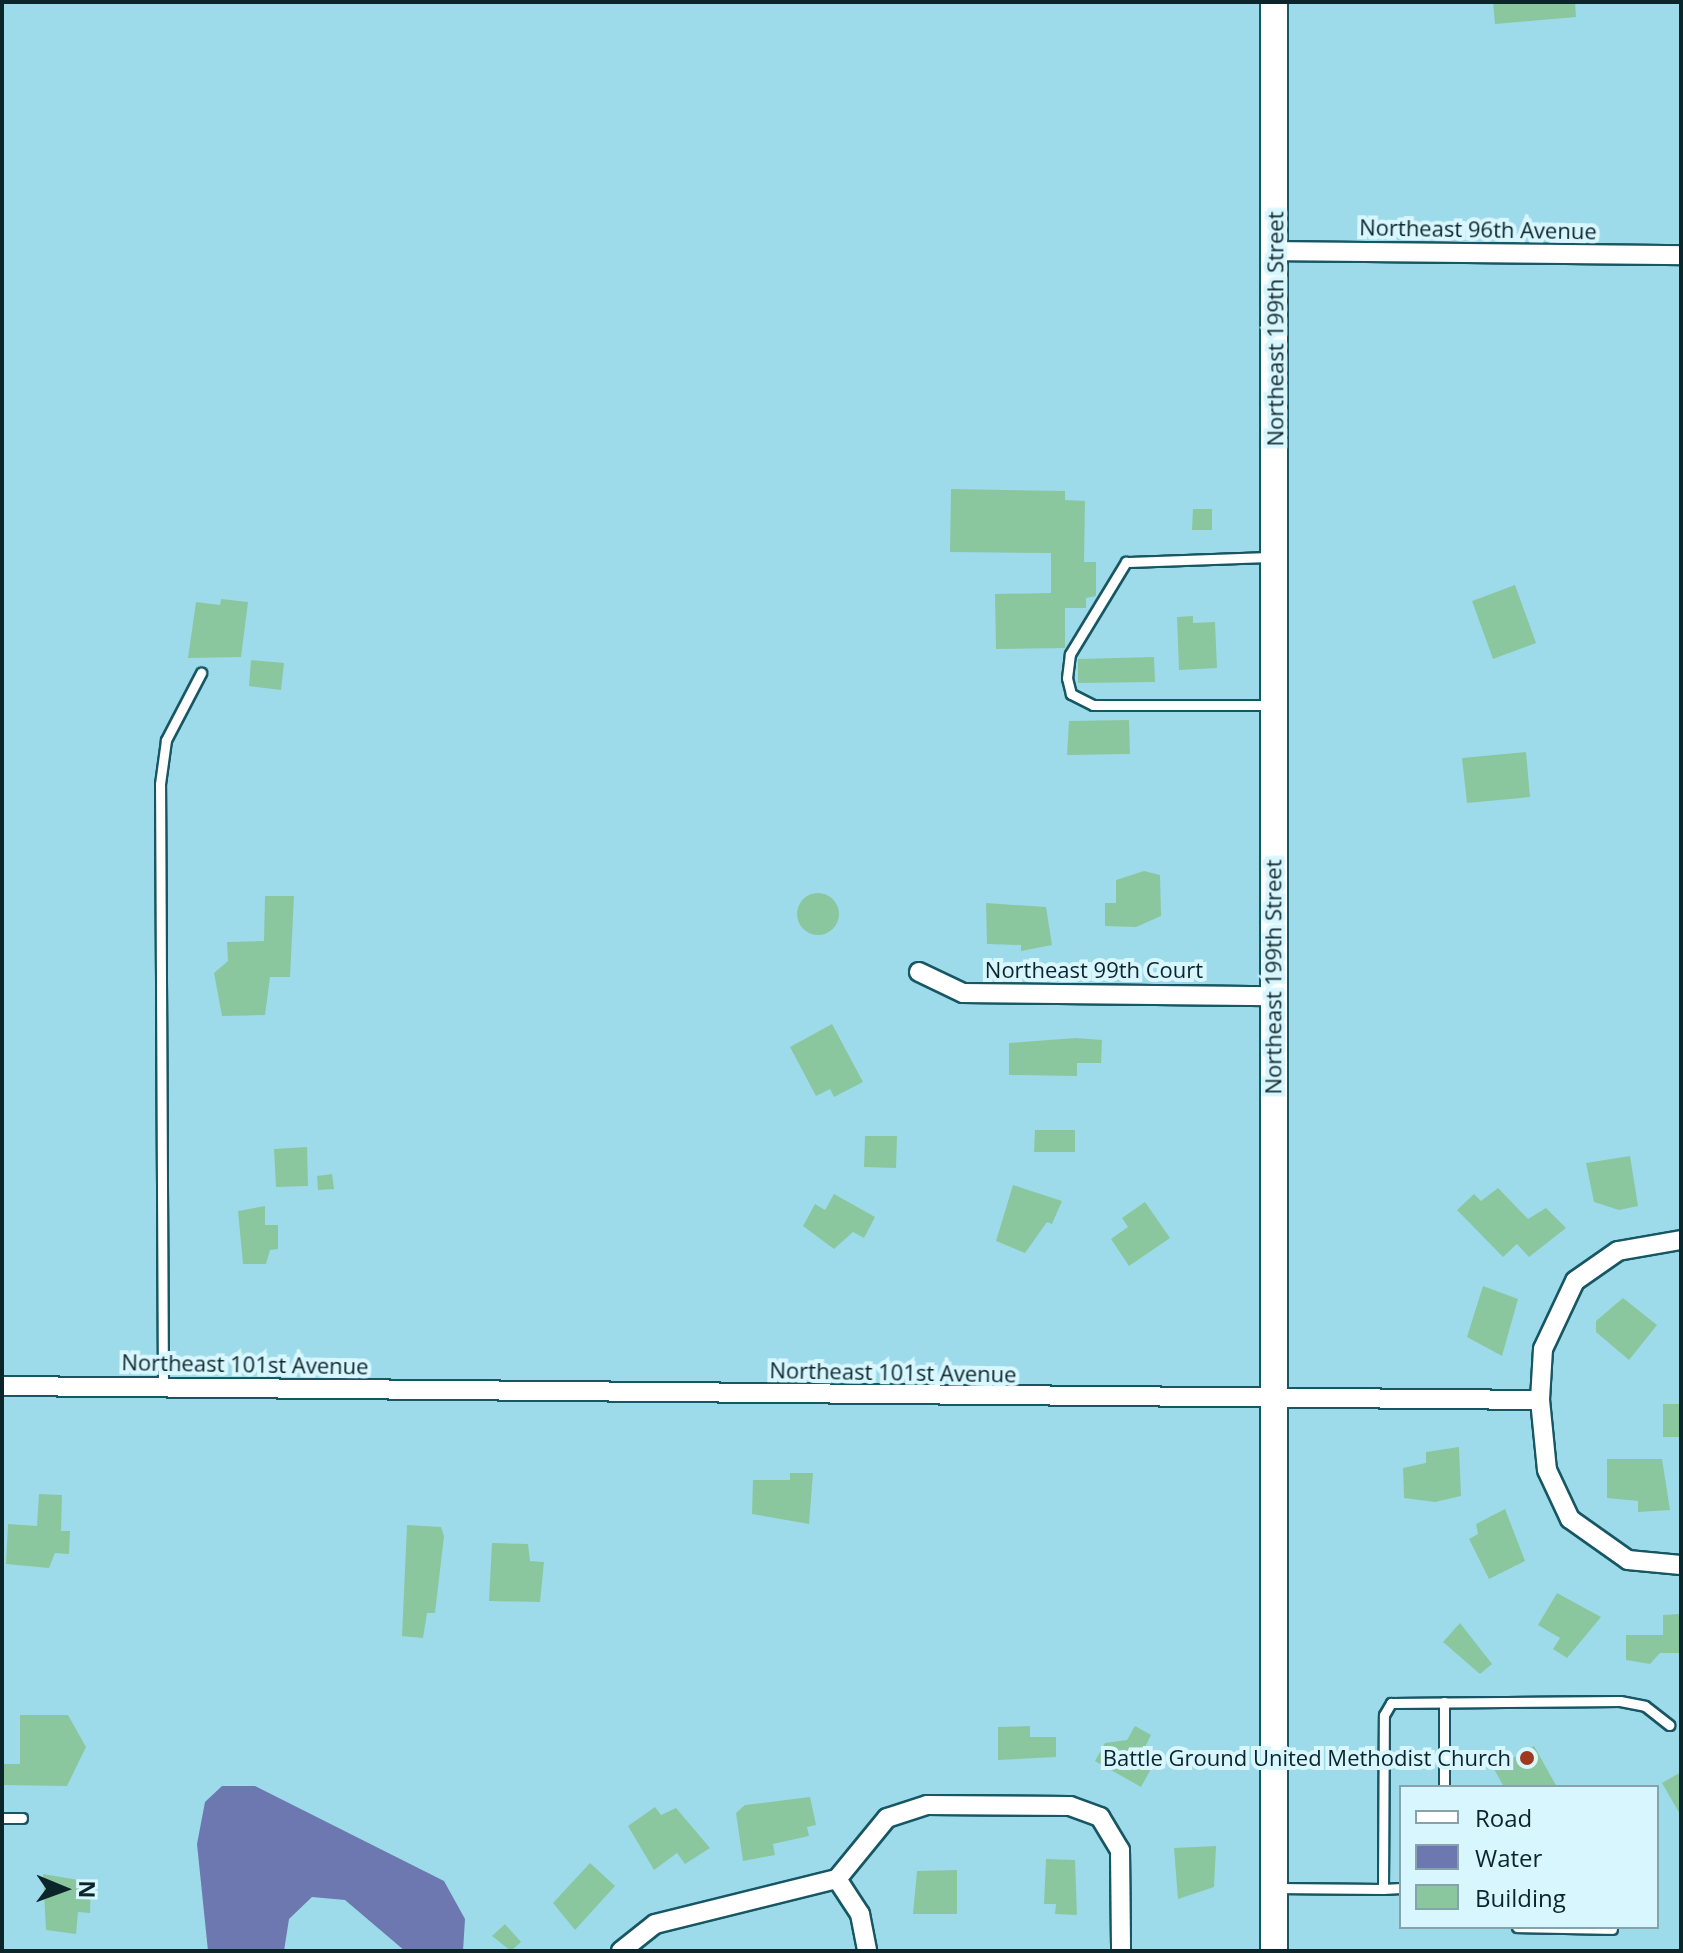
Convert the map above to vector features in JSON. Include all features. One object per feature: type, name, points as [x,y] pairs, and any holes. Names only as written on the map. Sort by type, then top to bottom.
[{"type":"main road","name":"Northeast 199th Street","points":[[1274,2],[1274,1951]]},
{"type":"street","name":"Northeast 96th Avenue","points":[[1275,251],[1681,255]]},
{"type":"street","name":"Northeast 99th Court","points":[[919,972],[963,993],[1274,996]]},
{"type":"street","points":[[1681,1240],[1618,1251],[1575,1281],[1543,1349],[1540,1400],[1547,1470],[1570,1519],[1628,1560],[1681,1565]]},
{"type":"street","name":"Northeast 101st Avenue","points":[[2,1386],[1272,1401],[1540,1400]]},
{"type":"street","points":[[621,1951],[655,1924],[837,1879],[880,1825],[914,1806],[1070,1806],[1100,1817],[1115,1836],[1121,1951]]},
{"type":"street","points":[[837,1879],[860,1914],[867,1951]]},
{"type":"lane","points":[[1274,556],[1126,562],[1070,654],[1067,678],[1071,694],[1093,705],[1274,705]]},
{"type":"lane","points":[[163,1388],[160,784],[166,740],[201,673]]},
{"type":"lane","points":[[1383,1889],[1386,1707],[1444,1702],[1620,1701],[1645,1706],[1669,1725]]},
{"type":"lane","points":[[1444,1702],[1444,1785]]},
{"type":"lane","points":[[2,1818],[22,1818]]},
{"type":"lane","points":[[1274,1888],[1399,1888]]},
{"type":"water","points":[[222,1786],[255,1786],[444,1881],[465,1919],[463,1951],[405,1951],[345,1900],[312,1897],[289,1919],[284,1951],[208,1951],[197,1844],[205,1802]]},
{"type":"building","points":[[1493,2],[1575,2],[1576,17],[1495,24]]},
{"type":"building","points":[[951,489],[1065,491],[1065,500],[1085,501],[1084,562],[1096,562],[1096,596],[1086,598],[1086,608],[1065,608],[1065,648],[996,649],[995,594],[1051,593],[1051,553],[950,552]]},
{"type":"building","points":[[1193,509],[1212,509],[1212,530],[1192,530]]},
{"type":"building","points":[[1515,585],[1536,643],[1493,659],[1472,601]]},
{"type":"building","points":[[221,599],[248,602],[241,657],[188,658],[196,602],[220,605]]},
{"type":"building","points":[[1193,616],[1193,623],[1215,622],[1217,668],[1179,670],[1177,617]]},
{"type":"building","points":[[1154,657],[1155,682],[1078,683],[1078,659]]},
{"type":"building","points":[[251,660],[284,663],[281,690],[249,686]]},
{"type":"building","points":[[1129,720],[1130,754],[1067,755],[1069,721]]},
{"type":"building","points":[[1526,752],[1530,797],[1467,803],[1462,758]]},
{"type":"building","points":[[1144,871],[1160,875],[1161,916],[1136,927],[1105,926],[1105,903],[1116,903],[1116,880]]},
{"type":"building","points":[[818,893],[833,899],[839,914],[833,929],[818,935],[803,929],[797,914],[803,899]]},
{"type":"building","points":[[265,896],[294,896],[290,977],[270,977],[265,1015],[222,1016],[214,973],[228,961],[227,942],[264,941]]},
{"type":"building","points":[[986,903],[1046,907],[1052,945],[1021,951],[1021,945],[987,944]]},
{"type":"building","points":[[832,1024],[863,1082],[834,1097],[830,1089],[816,1096],[790,1047]]},
{"type":"building","points":[[1076,1038],[1102,1040],[1101,1063],[1077,1063],[1077,1076],[1009,1075],[1009,1043]]},
{"type":"building","points":[[1035,1130],[1075,1130],[1075,1152],[1034,1152]]},
{"type":"building","points":[[865,1136],[897,1136],[896,1168],[864,1167]]},
{"type":"building","points":[[307,1147],[308,1186],[276,1187],[274,1149]]},
{"type":"building","points":[[1630,1156],[1638,1206],[1619,1210],[1594,1202],[1586,1163]]},
{"type":"building","points":[[332,1174],[334,1189],[318,1190],[317,1176]]},
{"type":"building","points":[[1013,1185],[1062,1201],[1052,1224],[1047,1222],[1025,1253],[996,1241]]},
{"type":"building","points":[[1498,1188],[1528,1219],[1546,1208],[1566,1228],[1529,1257],[1517,1244],[1503,1257],[1457,1210],[1474,1194],[1481,1201]]},
{"type":"building","points":[[834,1194],[875,1217],[864,1238],[853,1232],[834,1249],[803,1226],[815,1204],[825,1210]]},
{"type":"building","points":[[1145,1202],[1170,1238],[1129,1266],[1111,1239],[1128,1227],[1122,1218]]},
{"type":"building","points":[[265,1206],[265,1225],[278,1225],[278,1249],[270,1250],[266,1264],[243,1264],[238,1211]]},
{"type":"building","points":[[1483,1286],[1518,1299],[1502,1356],[1467,1337]]},
{"type":"building","points":[[1623,1298],[1657,1325],[1629,1360],[1596,1332],[1596,1321]]},
{"type":"building","points":[[1663,1404],[1681,1404],[1681,1437],[1663,1437]]},
{"type":"building","points":[[1459,1447],[1461,1496],[1435,1502],[1404,1498],[1403,1468],[1426,1463],[1426,1452]]},
{"type":"building","points":[[1607,1459],[1662,1459],[1670,1510],[1638,1512],[1638,1501],[1607,1498]]},
{"type":"building","points":[[790,1473],[813,1473],[809,1524],[752,1514],[753,1480],[790,1480]]},
{"type":"building","points":[[39,1494],[62,1495],[61,1531],[70,1531],[69,1554],[55,1553],[49,1568],[6,1564],[8,1524],[37,1526]]},
{"type":"building","points":[[1505,1509],[1525,1561],[1489,1579],[1469,1539],[1478,1534],[1476,1524]]},
{"type":"building","points":[[407,1525],[441,1527],[444,1536],[435,1613],[427,1613],[423,1638],[402,1636]]},
{"type":"building","points":[[492,1543],[528,1544],[530,1561],[544,1562],[540,1602],[489,1601]]},
{"type":"building","points":[[1557,1593],[1601,1617],[1567,1658],[1553,1649],[1560,1638],[1538,1625]]},
{"type":"building","points":[[1681,1614],[1681,1653],[1660,1653],[1650,1664],[1626,1660],[1626,1635],[1663,1635],[1663,1615]]},
{"type":"building","points":[[1460,1623],[1492,1664],[1480,1674],[1443,1642]]},
{"type":"building","points":[[20,1715],[68,1715],[86,1747],[67,1786],[2,1785],[2,1764],[20,1764]]},
{"type":"building","points":[[1030,1726],[1030,1737],[1056,1737],[1056,1757],[998,1760],[998,1727]]},
{"type":"building","points":[[1135,1726],[1151,1735],[1144,1749],[1157,1758],[1141,1787],[1095,1761],[1105,1743],[1127,1740]]},
{"type":"building","name":"Battle Ground United Methodist Church","points":[[1534,1746],[1556,1785],[1503,1785],[1494,1769]]},
{"type":"building","points":[[1681,1772],[1681,1816],[1662,1783]]},
{"type":"building","points":[[810,1797],[816,1825],[807,1827],[809,1836],[773,1844],[775,1855],[743,1861],[736,1813],[745,1805]]},
{"type":"building","points":[[655,1807],[661,1815],[676,1808],[710,1848],[685,1864],[677,1853],[654,1870],[628,1826]]},
{"type":"building","points":[[1216,1846],[1214,1887],[1178,1899],[1174,1848]]},
{"type":"building","points":[[1046,1859],[1075,1860],[1077,1915],[1055,1914],[1056,1904],[1044,1904]]},
{"type":"building","points":[[590,1863],[615,1886],[575,1930],[553,1903]]},
{"type":"building","points":[[957,1870],[957,1914],[913,1914],[917,1871]]},
{"type":"building","points":[[43,1874],[91,1882],[90,1913],[78,1912],[76,1934],[46,1930]]},
{"type":"building","points":[[505,1924],[521,1942],[511,1951],[492,1936]]},
{"type":"place","name":"Battle Ground United Methodist Church","points":[[1527,1758]]}]
